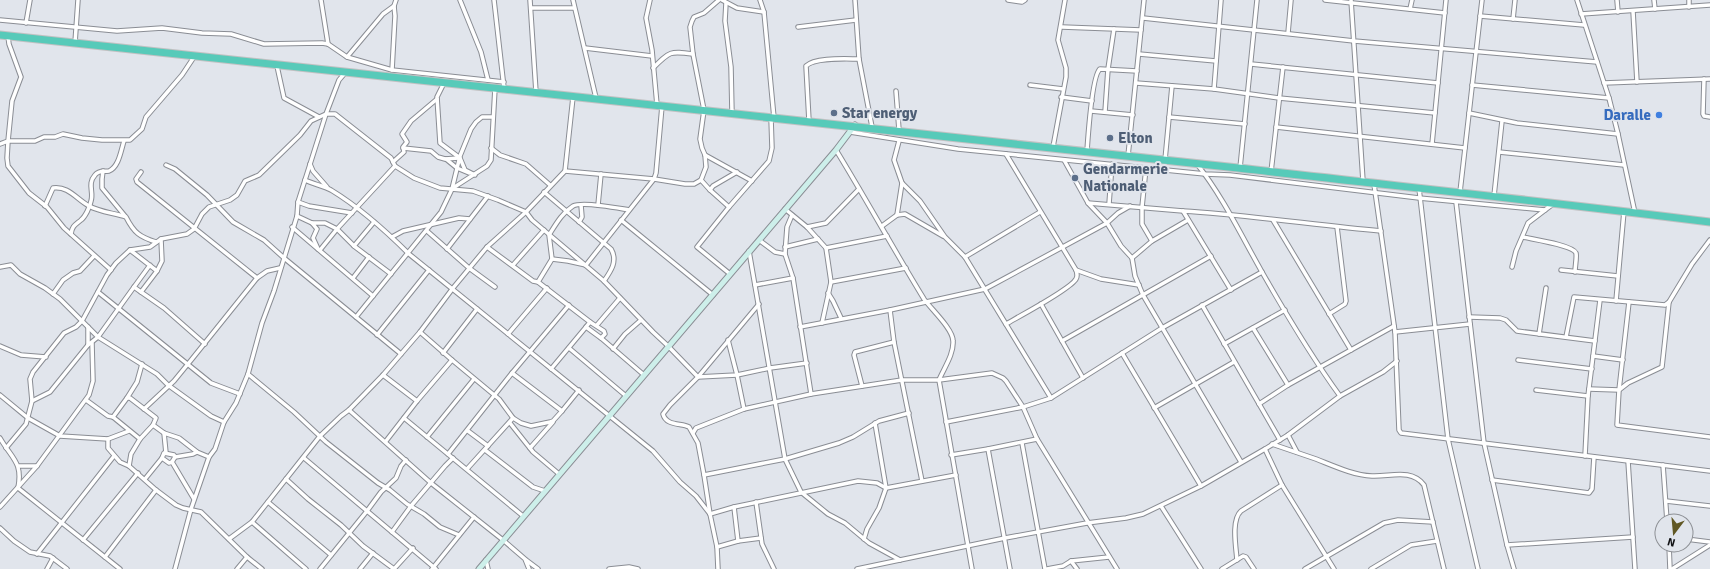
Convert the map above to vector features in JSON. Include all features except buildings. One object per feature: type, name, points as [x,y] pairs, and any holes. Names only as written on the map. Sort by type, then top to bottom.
[{"type":"highway","points":[[0,35],[444,83],[495,88],[504,85],[536,92],[773,118],[855,125],[1271,172],[1374,182],[1710,222]]},
{"type":"street","points":[[26,23],[30,0]]},
{"type":"street","points":[[75,44],[78,0]]},
{"type":"street","points":[[321,0],[328,44]]},
{"type":"street","points":[[392,70],[395,16],[394,6],[396,0]]},
{"type":"street","points":[[460,0],[481,52],[488,80]]},
{"type":"street","points":[[0,20],[127,31],[162,28],[202,33],[231,34],[264,44],[315,42],[328,44],[347,57],[392,70],[488,80],[504,85],[494,0]]},
{"type":"street","points":[[530,0],[536,92]]},
{"type":"street","points":[[573,0],[596,98]]},
{"type":"street","points":[[586,265],[654,179],[656,173],[660,105],[646,18],[650,0]]},
{"type":"street","points":[[565,170],[694,184],[701,180],[706,167],[706,155],[702,148],[700,139],[704,110],[693,54],[690,27],[692,21],[720,0],[737,8],[764,12]]},
{"type":"street","points":[[730,274],[697,248],[771,157],[773,118],[764,12],[760,1],[765,0]]},
{"type":"street","points":[[855,0],[859,59],[872,127]]},
{"type":"street","points":[[1008,0],[1022,2],[1026,0]]},
{"type":"street","points":[[1054,147],[1066,68],[1058,40],[1062,27],[1065,0]]},
{"type":"street","points":[[1128,156],[1144,0]]},
{"type":"street","points":[[1214,89],[1221,0]]},
{"type":"street","points":[[1240,168],[1257,0]]},
{"type":"street","points":[[1288,33],[1291,0]]},
{"type":"street","points":[[1325,0],[1351,1],[1445,13]]},
{"type":"street","points":[[1410,9],[1412,0]]},
{"type":"street","points":[[1432,144],[1446,0]]},
{"type":"street","points":[[1460,192],[1482,0]]},
{"type":"street","points":[[1513,19],[1515,0]]},
{"type":"street","points":[[1577,0],[1584,26],[1609,98],[1635,213]]},
{"type":"street","points":[[1617,0],[1618,12]]},
{"type":"street","points":[[1654,0],[1655,9]]},
{"type":"street","points":[[1689,0],[1689,7]]},
{"type":"street","points":[[1351,1],[1363,181]]},
{"type":"street","points":[[726,3],[725,21],[731,67],[732,113]]},
{"type":"street","points":[[1581,14],[1710,5]]},
{"type":"street","points":[[347,57],[383,14],[394,6]]},
{"type":"street","points":[[531,8],[574,8]]},
{"type":"street","points":[[1632,11],[1636,82]]},
{"type":"street","points":[[1480,16],[1584,26]]},
{"type":"street","points":[[1143,18],[1288,33],[1354,42],[1597,62]]},
{"type":"street","points":[[798,27],[856,20]]},
{"type":"street","points":[[1062,27],[1141,30]]},
{"type":"street","points":[[1105,112],[1108,69],[1114,29]]},
{"type":"street","points":[[8,36],[9,44],[20,77],[12,101],[8,141],[8,166],[29,193],[45,206],[71,234],[111,270]]},
{"type":"street","points":[[585,48],[652,56]]},
{"type":"street","points":[[653,68],[665,56],[674,51],[693,54]]},
{"type":"street","points":[[1139,54],[1216,61]]},
{"type":"street","points":[[0,144],[8,141],[36,141],[44,137],[55,137],[63,134],[82,138],[124,141],[130,140],[136,136],[145,124],[146,117],[182,75],[194,57]]},
{"type":"street","points":[[809,121],[806,66],[809,63],[820,60],[859,59]]},
{"type":"street","points":[[1251,64],[1438,83]]},
{"type":"street","points":[[277,66],[284,98],[319,117]]},
{"type":"street","points":[[1271,172],[1283,67]]},
{"type":"street","points":[[1087,151],[1092,101],[1097,71],[1100,68],[1137,71]]},
{"type":"street","points":[[175,569],[194,499],[209,457],[215,449],[224,422],[240,394],[248,374],[262,323],[284,258],[292,227],[297,216],[298,202],[310,164],[326,114],[339,80],[344,73]]},
{"type":"street","points":[[1704,79],[1703,114],[1704,116],[1710,117]]},
{"type":"street","points":[[1604,83],[1710,79]]},
{"type":"street","points":[[444,83],[440,88],[437,99],[440,143],[460,158],[466,170],[474,175]]},
{"type":"street","points":[[1136,83],[1214,89],[1279,98],[1435,113]]},
{"type":"street","points":[[1030,85],[1063,89]]},
{"type":"street","points":[[1472,85],[1609,98]]},
{"type":"street","points":[[1166,160],[1172,86]]},
{"type":"street","points":[[452,188],[487,166],[491,160],[495,88]]},
{"type":"street","points":[[896,91],[900,130]]},
{"type":"street","points":[[229,539],[252,522],[320,436],[349,410],[383,375],[420,332],[469,268],[488,247],[526,212],[565,170],[573,96]]},
{"type":"street","points":[[1061,97],[1092,101]]},
{"type":"street","points":[[393,162],[404,152],[403,148],[407,142],[402,134],[411,121],[432,101],[437,99]]},
{"type":"street","points":[[1091,111],[1132,115]]},
{"type":"street","points":[[1469,113],[1502,121],[1618,134]]},
{"type":"street","points":[[6,448],[24,428],[28,418],[32,401],[31,375],[64,332],[76,327],[82,321],[111,270],[130,250],[150,247],[161,239],[187,234],[194,229],[202,214],[209,207],[230,200],[237,195],[245,181],[259,175],[300,136],[311,121],[326,114],[335,114],[391,158],[395,166],[414,178],[440,188],[473,191],[526,212],[532,220],[604,281],[698,377],[737,375],[770,368],[807,363]]},
{"type":"street","points":[[356,318],[431,226],[443,207],[452,188],[460,158],[471,129],[482,117],[493,117]]},
{"type":"street","points":[[1169,117],[1245,124]]},
{"type":"street","points":[[1494,196],[1502,121]]},
{"type":"street","points":[[478,569],[836,150],[855,125]]},
{"type":"street","points":[[1276,127],[1465,148]]},
{"type":"street","points":[[850,132],[899,141],[1006,154],[1280,180],[1419,198],[1546,210]]},
{"type":"street","points":[[71,234],[72,228],[81,220],[91,201],[91,180],[96,174],[103,171],[109,171],[114,167],[124,141]]},
{"type":"street","points":[[899,141],[894,160],[902,183],[920,202],[945,237],[965,257],[986,289],[1051,398]]},
{"type":"street","points":[[403,148],[431,151],[438,157],[446,159],[460,158]]},
{"type":"street","points":[[491,148],[500,155],[526,164],[550,185]]},
{"type":"street","points":[[836,150],[927,302],[950,331],[954,340],[952,351],[939,380],[972,569]]},
{"type":"street","points":[[1499,152],[1624,165]]},
{"type":"street","points":[[1006,154],[1076,270],[1076,279],[1074,282],[1041,304],[1006,324]]},
{"type":"street","points":[[706,155],[752,181]]},
{"type":"street","points":[[446,159],[463,172],[474,175]]},
{"type":"street","points":[[1064,160],[1088,203],[1107,223],[1121,246],[1132,258],[1143,295],[1241,462]]},
{"type":"street","points":[[1197,163],[1231,214],[1262,272],[1320,368],[1340,396]]},
{"type":"street","points":[[310,164],[327,188],[357,208],[392,237],[408,254],[453,288],[529,352],[579,390],[608,416],[653,451],[680,482],[696,496],[710,514]]},
{"type":"street","points":[[1109,204],[1112,164]]},
{"type":"street","points":[[166,165],[175,169],[216,204],[232,222],[264,240],[401,354]]},
{"type":"street","points":[[319,250],[395,166]]},
{"type":"street","points":[[1146,168],[1142,207],[1142,224],[1152,241]]},
{"type":"street","points":[[103,171],[102,188],[126,217],[131,228],[142,238],[156,242]]},
{"type":"street","points":[[141,172],[136,179],[137,182],[257,278]]},
{"type":"street","points":[[710,190],[713,186],[737,172]]},
{"type":"street","points":[[598,205],[601,174]]},
{"type":"street","points":[[305,180],[316,186],[327,188]]},
{"type":"street","points":[[701,180],[729,207]]},
{"type":"street","points":[[1374,182],[1395,332],[1398,420],[1399,430],[1401,433],[1710,471]]},
{"type":"street","points":[[897,215],[902,183]]},
{"type":"street","points":[[1419,187],[1419,198],[1448,439],[1478,569]]},
{"type":"street","points":[[45,206],[53,188],[59,188],[71,192],[89,206],[126,217]]},
{"type":"street","points":[[807,227],[826,223],[859,189]]},
{"type":"street","points":[[544,192],[566,212],[604,241],[611,249],[614,254],[611,270],[604,281]]},
{"type":"street","points":[[447,249],[488,196]]},
{"type":"street","points":[[298,202],[309,206],[352,213]]},
{"type":"street","points":[[1456,202],[1484,443],[1507,545],[1514,569]]},
{"type":"street","points":[[1088,203],[1231,214],[1381,232]]},
{"type":"street","points":[[1512,267],[1516,251],[1530,221],[1553,204]]},
{"type":"street","points":[[538,282],[552,259],[549,235],[561,216],[572,207],[581,205],[598,205],[629,210]]},
{"type":"street","points":[[579,222],[582,217],[581,205]]},
{"type":"street","points":[[800,327],[841,318],[890,310],[986,289],[1062,246],[1107,223],[1118,213],[1130,206]]},
{"type":"street","points":[[340,211],[357,208]]},
{"type":"street","points":[[785,209],[807,227],[826,248],[831,282],[822,323]]},
{"type":"street","points":[[1183,211],[1231,290]]},
{"type":"street","points":[[965,257],[1040,212]]},
{"type":"street","points":[[1616,301],[1624,212]]},
{"type":"street","points":[[882,226],[897,215],[905,214],[945,237]]},
{"type":"street","points":[[792,215],[787,227],[785,254],[793,278],[811,394]]},
{"type":"street","points":[[297,216],[312,223],[325,224],[337,229],[354,246],[391,274]]},
{"type":"street","points":[[392,237],[403,231],[431,226],[458,218],[470,219]]},
{"type":"street","points":[[621,220],[713,294]]},
{"type":"street","points":[[1132,258],[1152,241],[1188,220]]},
{"type":"street","points":[[1273,220],[1351,350]]},
{"type":"street","points":[[354,246],[374,222]]},
{"type":"street","points":[[312,223],[317,229],[313,238],[319,250]]},
{"type":"street","points":[[292,227],[373,296]]},
{"type":"street","points":[[1329,314],[1345,304],[1346,301],[1337,227]]},
{"type":"street","points":[[513,266],[544,230]]},
{"type":"street","points":[[427,231],[469,268],[495,287]]},
{"type":"street","points":[[826,248],[887,236]]},
{"type":"street","points":[[1523,237],[1561,245],[1574,250],[1576,253],[1575,272]]},
{"type":"street","points":[[142,292],[158,271],[162,261],[161,239]]},
{"type":"street","points":[[785,247],[818,239]]},
{"type":"street","points":[[759,240],[775,252],[785,254]]},
{"type":"street","points":[[1589,389],[1619,390],[1628,383],[1662,367],[1669,302],[1692,264],[1710,240]]},
{"type":"street","points":[[488,247],[532,281],[538,282],[547,288],[590,322],[604,331],[605,334],[601,338]]},
{"type":"street","points":[[130,250],[158,271]]},
{"type":"street","points":[[749,251],[785,459],[801,492],[828,514],[845,523],[864,539],[900,560]]},
{"type":"street","points":[[53,294],[63,280],[72,273],[80,271],[94,256]]},
{"type":"street","points":[[1062,341],[1211,256]]},
{"type":"street","points":[[353,278],[370,257]]},
{"type":"street","points":[[552,259],[586,265]]},
{"type":"street","points":[[0,267],[11,265],[20,274],[53,294],[73,310],[98,337],[142,364],[168,385],[212,416],[224,422]]},
{"type":"street","points":[[32,401],[50,392],[90,344],[98,337],[150,265]]},
{"type":"street","points":[[144,409],[174,381],[257,278],[267,271],[280,268]]},
{"type":"street","points":[[831,282],[906,268]]},
{"type":"street","points":[[377,335],[429,270]]},
{"type":"street","points":[[1076,270],[1101,279],[1139,285]]},
{"type":"street","points":[[1561,270],[1618,276]]},
{"type":"street","points":[[946,422],[1023,407],[1051,398],[1162,328],[1262,272]]},
{"type":"street","points":[[755,285],[793,278]]},
{"type":"street","points":[[134,287],[164,308],[205,344]]},
{"type":"street","points":[[508,334],[547,288]]},
{"type":"street","points":[[1539,334],[1546,288]]},
{"type":"street","points":[[98,292],[211,382],[240,394]]},
{"type":"street","points":[[828,293],[834,301],[841,318]]},
{"type":"street","points":[[1566,337],[1574,297],[1580,296],[1600,300],[1655,305],[1665,305],[1669,302]]},
{"type":"street","points":[[596,325],[620,298]]},
{"type":"street","points":[[1585,456],[1588,396],[1600,300]]},
{"type":"street","points":[[1629,302],[1619,390],[1617,425],[1710,437]]},
{"type":"street","points":[[718,569],[717,547],[698,443],[688,426],[669,422],[665,419],[663,414],[698,377],[758,304]]},
{"type":"street","points":[[1041,304],[1083,378]]},
{"type":"street","points":[[1202,305],[1280,440]]},
{"type":"street","points":[[448,454],[468,431],[494,395],[529,352],[569,306]]},
{"type":"street","points":[[443,353],[477,309]]},
{"type":"street","points":[[890,310],[894,342],[922,481]]},
{"type":"street","points":[[1224,344],[1285,310]]},
{"type":"street","points":[[1469,317],[1500,318],[1506,320],[1517,331],[1595,341]]},
{"type":"street","points":[[613,348],[625,334],[641,320]]},
{"type":"street","points":[[551,369],[590,322]]},
{"type":"street","points":[[1395,332],[1470,324]]},
{"type":"street","points":[[1259,404],[1288,385],[1394,326]]},
{"type":"street","points":[[0,507],[37,466],[92,390],[94,382],[88,327]]},
{"type":"street","points":[[586,327],[644,375]]},
{"type":"street","points":[[1253,328],[1288,385]]},
{"type":"street","points":[[420,332],[494,395],[513,418],[521,423],[531,426],[553,421]]},
{"type":"street","points":[[728,340],[744,409]]},
{"type":"street","points":[[862,386],[854,355],[855,352],[894,342]]},
{"type":"street","points":[[0,346],[26,356],[46,357]]},
{"type":"street","points":[[569,348],[626,396]]},
{"type":"street","points":[[1122,353],[1201,486]]},
{"type":"street","points":[[1593,356],[1623,360]]},
{"type":"street","points":[[386,441],[417,401],[452,360]]},
{"type":"street","points":[[1518,360],[1592,369]]},
{"type":"street","points":[[857,569],[873,567],[1005,538],[1143,514],[1201,486],[1280,440],[1340,396],[1383,372],[1397,361]]},
{"type":"street","points":[[1154,408],[1234,362]]},
{"type":"street","points":[[113,417],[128,398],[137,382],[142,364]]},
{"type":"street","points":[[512,373],[562,411]]},
{"type":"street","points":[[693,433],[696,428],[744,409],[811,394],[902,380],[939,380],[992,373],[999,375],[1006,381],[1023,407],[1037,439],[1087,523],[1117,569]]},
{"type":"street","points":[[248,374],[294,412],[320,436],[378,483],[424,514],[440,527],[459,535]]},
{"type":"street","points":[[383,375],[417,401]]},
{"type":"street","points":[[427,437],[474,379]]},
{"type":"street","points":[[530,448],[579,390]]},
{"type":"street","points":[[1536,390],[1588,396]]},
{"type":"street","points":[[0,395],[28,418],[60,436],[108,439],[129,431]]},
{"type":"street","points":[[128,398],[156,418],[153,425],[140,439],[131,454],[129,466]]},
{"type":"street","points":[[86,400],[108,416],[113,417],[140,439]]},
{"type":"street","points":[[349,410],[386,441],[431,483],[538,569]]},
{"type":"street","points":[[704,475],[785,459],[839,443],[853,437],[879,421],[909,412]]},
{"type":"street","points":[[404,418],[523,516]]},
{"type":"street","points":[[467,469],[513,418]]},
{"type":"street","points":[[510,423],[530,448],[560,474]]},
{"type":"street","points":[[864,539],[867,529],[879,508],[886,488],[875,423]]},
{"type":"street","points":[[153,425],[164,433],[179,438],[197,452],[209,457]]},
{"type":"street","points":[[468,431],[533,487],[545,491]]},
{"type":"street","points":[[145,479],[162,458],[164,453],[166,453],[164,433]]},
{"type":"street","points":[[1288,435],[1297,452]]},
{"type":"street","points":[[0,438],[19,466],[20,478],[18,488]]},
{"type":"street","points":[[108,439],[108,448],[114,456],[138,473],[156,490],[176,505],[201,512],[247,557],[262,569]]},
{"type":"street","points":[[951,455],[988,450],[1037,439]]},
{"type":"street","points":[[1022,443],[1046,569],[1063,566],[1071,561],[1109,557]]},
{"type":"street","points":[[1272,444],[1347,471],[1371,476],[1389,476],[1401,473],[1418,479],[1424,485],[1444,569],[1440,569]]},
{"type":"street","points":[[1265,449],[1282,484],[1334,569]]},
{"type":"street","points":[[988,450],[1010,569]]},
{"type":"street","points":[[166,453],[174,455],[175,457],[197,452]]},
{"type":"street","points":[[37,554],[114,456]]},
{"type":"street","points":[[172,462],[175,457]]},
{"type":"street","points":[[1492,480],[1589,493],[1592,489],[1594,457]]},
{"type":"street","points":[[162,458],[172,462],[194,499]]},
{"type":"street","points":[[304,458],[413,548],[434,568],[474,517]]},
{"type":"street","points":[[392,532],[411,506],[444,466],[453,458]]},
{"type":"street","points":[[320,569],[385,487],[396,478],[401,466],[406,460]]},
{"type":"street","points":[[1628,461],[1635,569]]},
{"type":"street","points":[[1663,465],[1667,513]]},
{"type":"street","points":[[19,466],[37,466]]},
{"type":"street","points":[[83,540],[138,473]]},
{"type":"street","points":[[710,514],[756,502],[858,481],[877,483],[886,488],[956,475]]},
{"type":"street","points":[[286,479],[349,532],[363,546],[394,569],[413,548]]},
{"type":"street","points":[[1237,560],[1235,521],[1237,515],[1282,484]]},
{"type":"street","points":[[18,488],[120,569]]},
{"type":"street","points":[[105,557],[156,490]]},
{"type":"street","points":[[1666,501],[1710,506]]},
{"type":"street","points":[[268,502],[331,555]]},
{"type":"street","points":[[756,502],[762,544],[774,569]]},
{"type":"street","points":[[1161,506],[1201,569]]},
{"type":"street","points":[[734,507],[738,541]]},
{"type":"street","points":[[1305,569],[1384,522],[1398,520],[1433,522]]},
{"type":"street","points":[[252,522],[306,569]]},
{"type":"street","points":[[0,528],[14,541],[30,552],[46,554],[67,569]]},
{"type":"street","points":[[1507,545],[1633,537]]},
{"type":"street","points":[[717,547],[738,541],[761,538]]},
{"type":"street","points":[[1371,569],[1411,545],[1437,540]]},
{"type":"street","points":[[1694,541],[1710,544]]},
{"type":"street","points":[[1670,553],[1671,569],[1710,544]]},
{"type":"street","points":[[360,569],[373,554]]},
{"type":"street","points":[[1222,569],[1243,556],[1246,557],[1254,569]]},
{"type":"street","points":[[237,569],[247,557]]},
{"type":"street","points":[[47,569],[53,558]]},
{"type":"street","points":[[524,559],[529,569]]},
{"type":"street","points":[[486,560],[488,569]]},
{"type":"street","points":[[1071,561],[1077,569]]},
{"type":"street","points":[[609,569],[629,567],[638,569]]},
{"type":"place","name":"Star energy","points":[[834,113]]},
{"type":"place","name":"Daralle","points":[[1659,115]]},
{"type":"place","name":"Elton","points":[[1110,138]]},
{"type":"place","name":"Gendarmerie Nationale","points":[[1075,178]]}]
